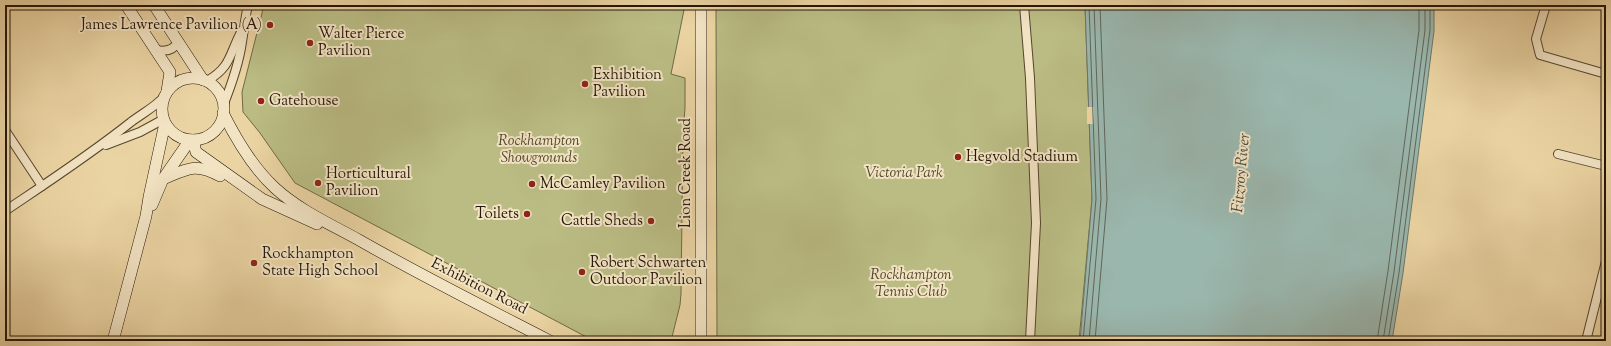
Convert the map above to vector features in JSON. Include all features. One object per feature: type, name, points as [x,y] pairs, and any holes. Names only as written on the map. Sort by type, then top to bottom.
[{"type":"street","points":[[113,341],[146,216],[164,121],[162,111],[170,72],[126,5]]},
{"type":"street","points":[[154,5],[205,81],[218,92],[223,110]]},
{"type":"street","points":[[164,121],[176,134],[192,140],[202,138],[213,132],[221,121],[242,43],[243,27],[248,5]]},
{"type":"street","name":"Lion Creek Road","points":[[701,5],[701,341]]},
{"type":"street","points":[[1024,5],[1030,78],[1036,224],[1030,341]]},
{"type":"street","points":[[1546,5],[1536,39],[1540,55],[1606,74]]},
{"type":"street","points":[[5,211],[98,148],[135,119],[158,104],[173,85],[183,80],[195,78],[205,81],[218,74],[228,64],[243,27]]},
{"type":"street","points":[[156,50],[167,51],[173,48],[178,42]]},
{"type":"street","name":"Exhibition Road","points":[[223,110],[243,149],[255,165],[278,190],[292,202],[393,260]]},
{"type":"street","points":[[98,148],[164,121]]},
{"type":"street","points":[[5,130],[42,186]]},
{"type":"street","points":[[146,216],[163,179],[192,140]]},
{"type":"street","name":"Exhibition Road","points":[[192,140],[196,152],[262,199]]},
{"type":"street","points":[[1558,154],[1606,166]]},
{"type":"street","name":"Exhibition Road","points":[[163,179],[196,167],[208,169],[262,199],[393,260],[550,341]]},
{"type":"street","points":[[1586,341],[1606,261]]},
{"type":"green space","name":"Rockhampton Showgrounds","points":[[264,5],[685,5],[671,74],[685,78],[685,108],[683,133],[681,294],[680,305],[671,341],[594,341],[295,183],[260,133],[243,112],[242,92]]},
{"type":"green space","name":"Victoria Park","points":[[716,5],[1085,5],[1092,199],[1079,341],[717,341]]},
{"type":"water","name":"Fitzroy River","points":[[1085,5],[1434,5],[1434,31],[1403,273],[1392,341],[1080,341],[1092,199]]},
{"type":"pier","points":[[1087,107],[1094,107],[1094,124],[1087,124]]},
{"type":"place","name":"James Lawrence Pavilion (A)","points":[[270,25]]},
{"type":"place","name":"Walter Pierce Pavilion","points":[[310,43]]},
{"type":"place","name":"Exhibition Pavilion","points":[[585,84]]},
{"type":"place","name":"Gatehouse","points":[[261,101]]},
{"type":"place","name":"Hegvold Stadium","points":[[958,157]]},
{"type":"place","name":"Horticultural Pavilion","points":[[318,183]]},
{"type":"place","name":"McCamley Pavilion","points":[[532,184]]},
{"type":"place","name":"Toilets","points":[[527,214]]},
{"type":"place","name":"Cattle Sheds","points":[[651,221]]},
{"type":"place","name":"Rockhampton State High School","points":[[254,263]]},
{"type":"place","name":"Robert Schwarten Outdoor Pavilion","points":[[582,272]]},
{"type":"park label","name":"Rockhampton Tennis Club","points":[[911,284]]}]
